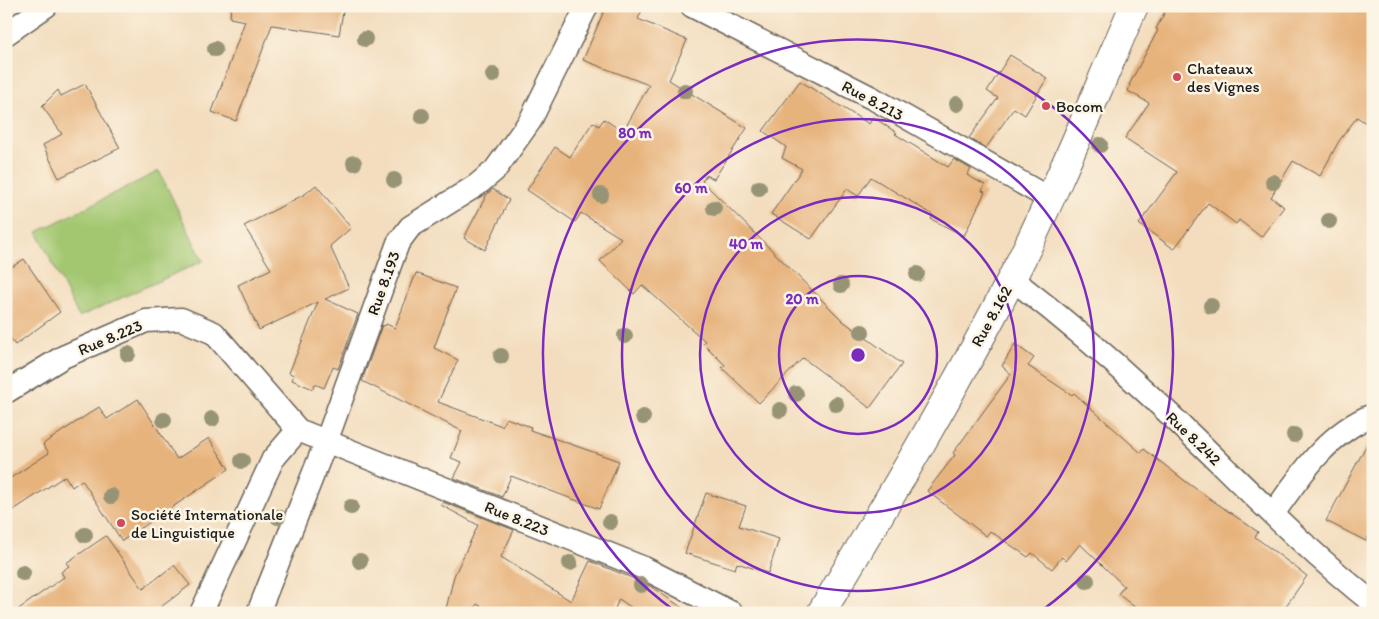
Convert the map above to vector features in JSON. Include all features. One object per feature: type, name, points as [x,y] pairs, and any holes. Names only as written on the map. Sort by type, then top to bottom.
[{"type":"highway","name":"Rue 8.162","points":[[821,613],[914,458],[1012,278],[1050,199],[1134,6]]},
{"type":"street","points":[[6,34],[46,6]]},
{"type":"street","name":"Rue 8.193","points":[[258,613],[326,442],[398,243],[410,227],[496,170],[530,121],[587,6]]},
{"type":"street","name":"Rue 8.213","points":[[692,6],[874,99],[1050,199]]},
{"type":"street","name":"Rue 8.242","points":[[1012,278],[1090,342],[1148,394],[1328,568],[1373,603]]},
{"type":"street","name":"Rue 8.223","points":[[6,392],[63,357],[146,321],[180,319],[214,333],[298,430],[644,568],[732,613]]},
{"type":"street","points":[[1273,514],[1307,467],[1341,431],[1373,415]]},
{"type":"street","points":[[201,613],[273,459],[298,430]]},
{"type":"green space","points":[[159,171],[203,261],[79,317],[37,232]]},
{"type":"building","points":[[231,6],[344,6],[339,35],[272,25],[236,121],[212,112],[245,21],[230,18]]},
{"type":"building","points":[[606,6],[644,6],[638,19],[687,40],[669,80],[747,128],[714,179],[706,175],[702,181],[843,321],[902,364],[870,408],[803,358],[759,403],[722,368],[725,365],[703,343],[705,341],[642,285],[634,294],[600,261],[621,238],[581,213],[575,222],[527,190],[555,147],[570,157],[593,122],[599,126],[604,119],[623,132],[649,85],[583,60]]},
{"type":"building","points":[[1168,6],[1373,6],[1373,128],[1357,117],[1339,141],[1320,176],[1293,161],[1271,197],[1284,207],[1261,237],[1239,220],[1236,224],[1208,203],[1174,249],[1139,224],[1177,172],[1125,138],[1149,103],[1128,91],[1129,85],[1158,30],[1156,29]]},
{"type":"building","points":[[1010,55],[1047,78],[1025,115],[1014,108],[986,148],[969,138],[998,98],[987,91]]},
{"type":"building","points":[[800,81],[869,124],[873,117],[897,133],[895,134],[948,167],[954,159],[971,169],[967,175],[985,185],[982,191],[985,192],[964,236],[931,219],[933,215],[871,177],[858,196],[847,189],[811,239],[771,214],[802,169],[782,158],[786,147],[763,131]]},
{"type":"building","points":[[85,84],[120,148],[59,178],[43,145],[62,134],[42,106],[58,90],[61,96]]},
{"type":"building","points":[[316,185],[351,228],[330,246],[349,288],[325,299],[358,314],[338,369],[333,367],[324,388],[315,384],[313,389],[292,380],[294,375],[289,373],[318,302],[259,330],[238,285],[271,269],[244,226],[305,194]]},
{"type":"building","points":[[493,189],[509,200],[485,250],[464,238],[487,194]]},
{"type":"building","points":[[24,259],[60,312],[15,345],[6,332],[6,271]]},
{"type":"building","points":[[416,273],[456,288],[434,348],[458,360],[438,402],[502,426],[506,418],[531,427],[530,430],[619,461],[599,509],[511,476],[502,497],[454,478],[462,462],[451,458],[462,431],[362,381],[382,325],[385,326],[386,324],[395,328]]},
{"type":"building","points":[[1015,344],[1034,358],[1028,366],[1072,395],[1074,393],[1141,453],[1144,449],[1189,484],[1258,532],[1255,537],[1307,576],[1281,613],[1142,613],[1118,594],[1124,586],[1080,544],[1066,561],[1062,557],[1052,569],[1032,553],[1028,557],[990,531],[986,536],[927,491],[955,455],[953,453],[1011,374],[1002,366]]},
{"type":"building","points":[[138,399],[177,459],[209,438],[229,469],[122,541],[82,480],[72,487],[65,476],[6,515],[6,481],[49,453],[43,444],[99,407],[107,419]]},
{"type":"building","points":[[1373,433],[1373,528],[1366,541],[1326,521]]},
{"type":"building","points":[[706,493],[746,506],[739,526],[779,539],[768,573],[737,563],[735,569],[685,553]]},
{"type":"building","points":[[443,502],[514,530],[501,557],[571,601],[590,561],[647,584],[690,613],[639,613],[619,599],[613,613],[492,613],[477,604],[472,613],[445,613],[454,576],[478,525],[441,505]]},
{"type":"building","points":[[106,536],[143,589],[174,565],[190,585],[153,613],[13,613],[64,577],[61,572],[69,566],[66,563]]},
{"type":"place","name":"Chateaux des Vignes","points":[[1177,77]]},
{"type":"place","name":"Bocom","points":[[1046,106]]},
{"type":"place","name":"Société Internationale de Linguistique","points":[[121,523]]}]
